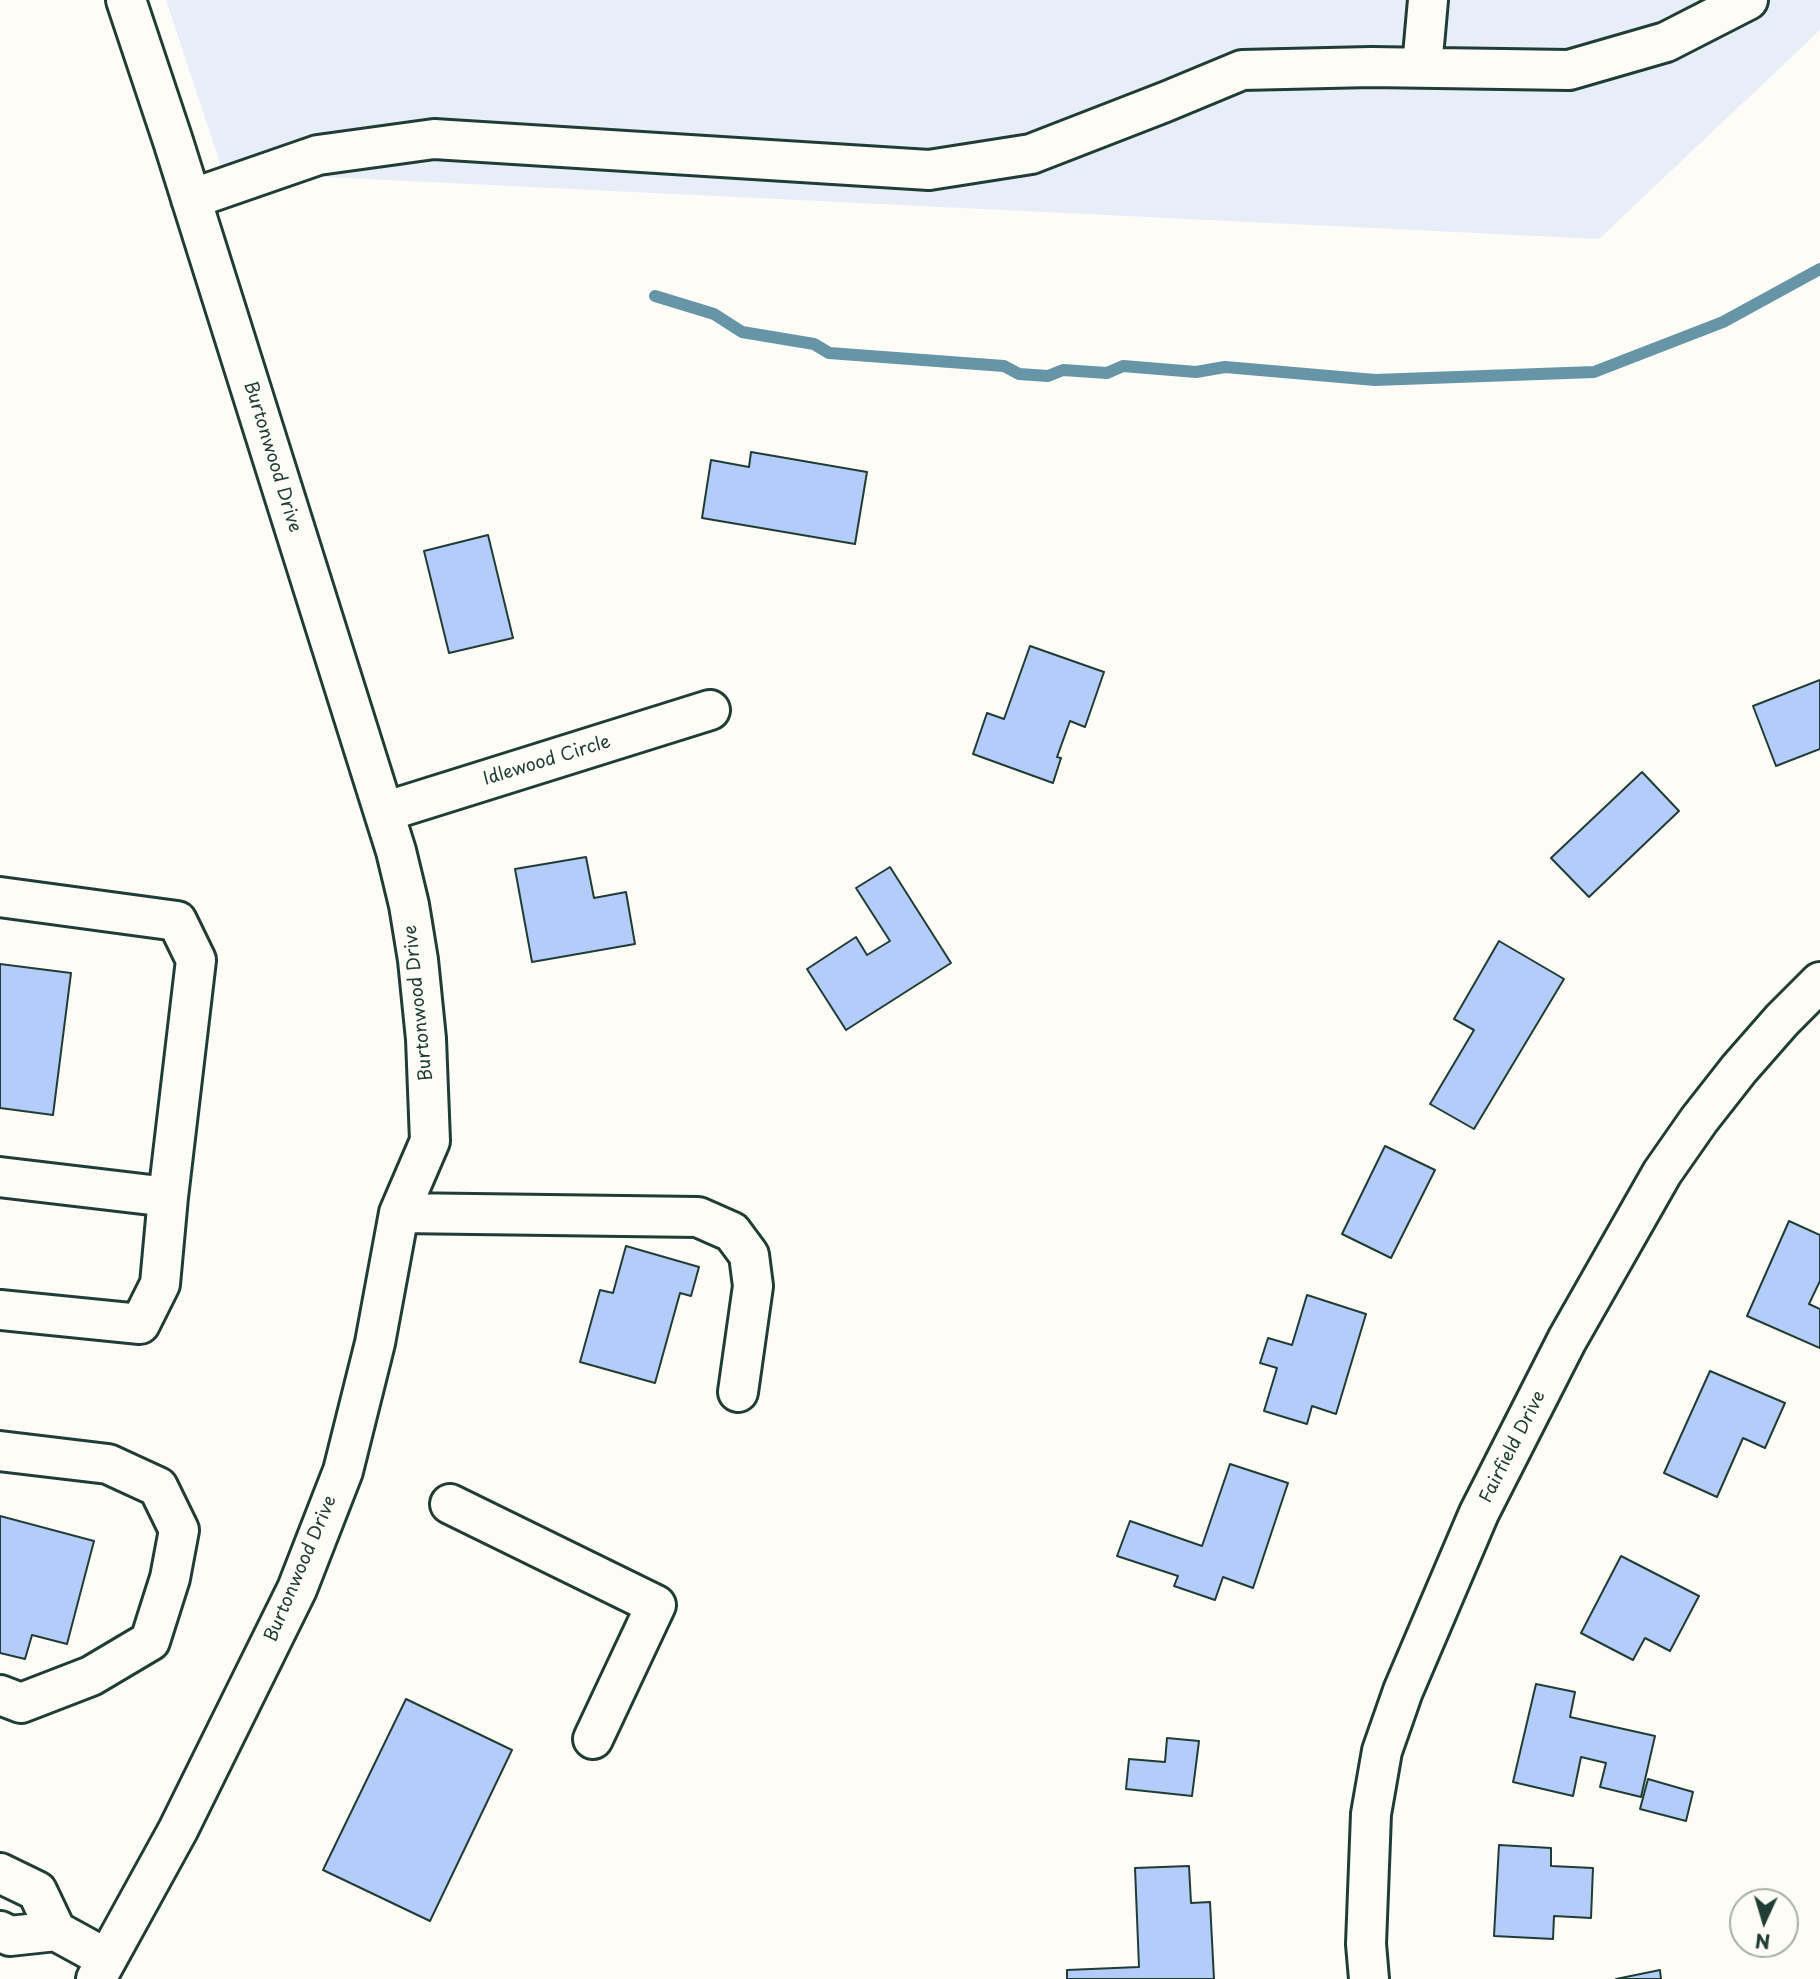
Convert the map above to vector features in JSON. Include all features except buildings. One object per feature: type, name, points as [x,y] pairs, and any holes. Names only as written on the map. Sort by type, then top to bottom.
[{"type":"street","name":"Burtonwood Drive","points":[[102,1969],[178,1830],[297,1589],[343,1471],[375,1343],[399,1213],[430,1141],[427,1052],[418,960],[409,905],[396,852],[126,0]]},
{"type":"street","points":[[1422,68],[1428,0]]},
{"type":"street","points":[[191,199],[318,155],[434,139],[929,170],[1031,154],[1242,70],[1371,66],[1569,70],[1666,42],[1748,0]]},
{"type":"street","name":"Idlewood Circle","points":[[384,812],[710,710]]},
{"type":"street","points":[[0,897],[177,921],[197,960],[160,1284],[140,1324],[0,1310]]},
{"type":"street","name":"Fairfield Drive","points":[[1369,1979],[1366,1944],[1371,1814],[1382,1751],[1404,1690],[1479,1513],[1567,1340],[1662,1173],[1739,1069],[1820,982]]},
{"type":"street","points":[[0,1177],[168,1197]]},
{"type":"street","points":[[399,1213],[698,1217],[732,1233],[749,1255],[754,1286],[738,1392]]},
{"type":"street","points":[[0,1451],[108,1465],[158,1487],[179,1531],[170,1578],[150,1641],[91,1676],[21,1703],[0,1695]]},
{"type":"street","points":[[450,1504],[656,1605],[593,1739]]},
{"type":"street","points":[[0,1873],[37,1891],[56,1931],[102,1969]]},
{"type":"street","points":[[0,1931],[10,1936],[56,1931]]},
{"type":"shaded area","points":[[166,0],[1820,0],[1820,30],[1599,239],[223,172]]},
{"type":"waterway","points":[[655,296],[714,314],[742,332],[814,344],[829,353],[1004,366],[1019,374],[1048,376],[1063,370],[1107,373],[1123,366],[1196,372],[1225,367],[1375,380],[1594,372],[1723,322],[1820,269]]}]
